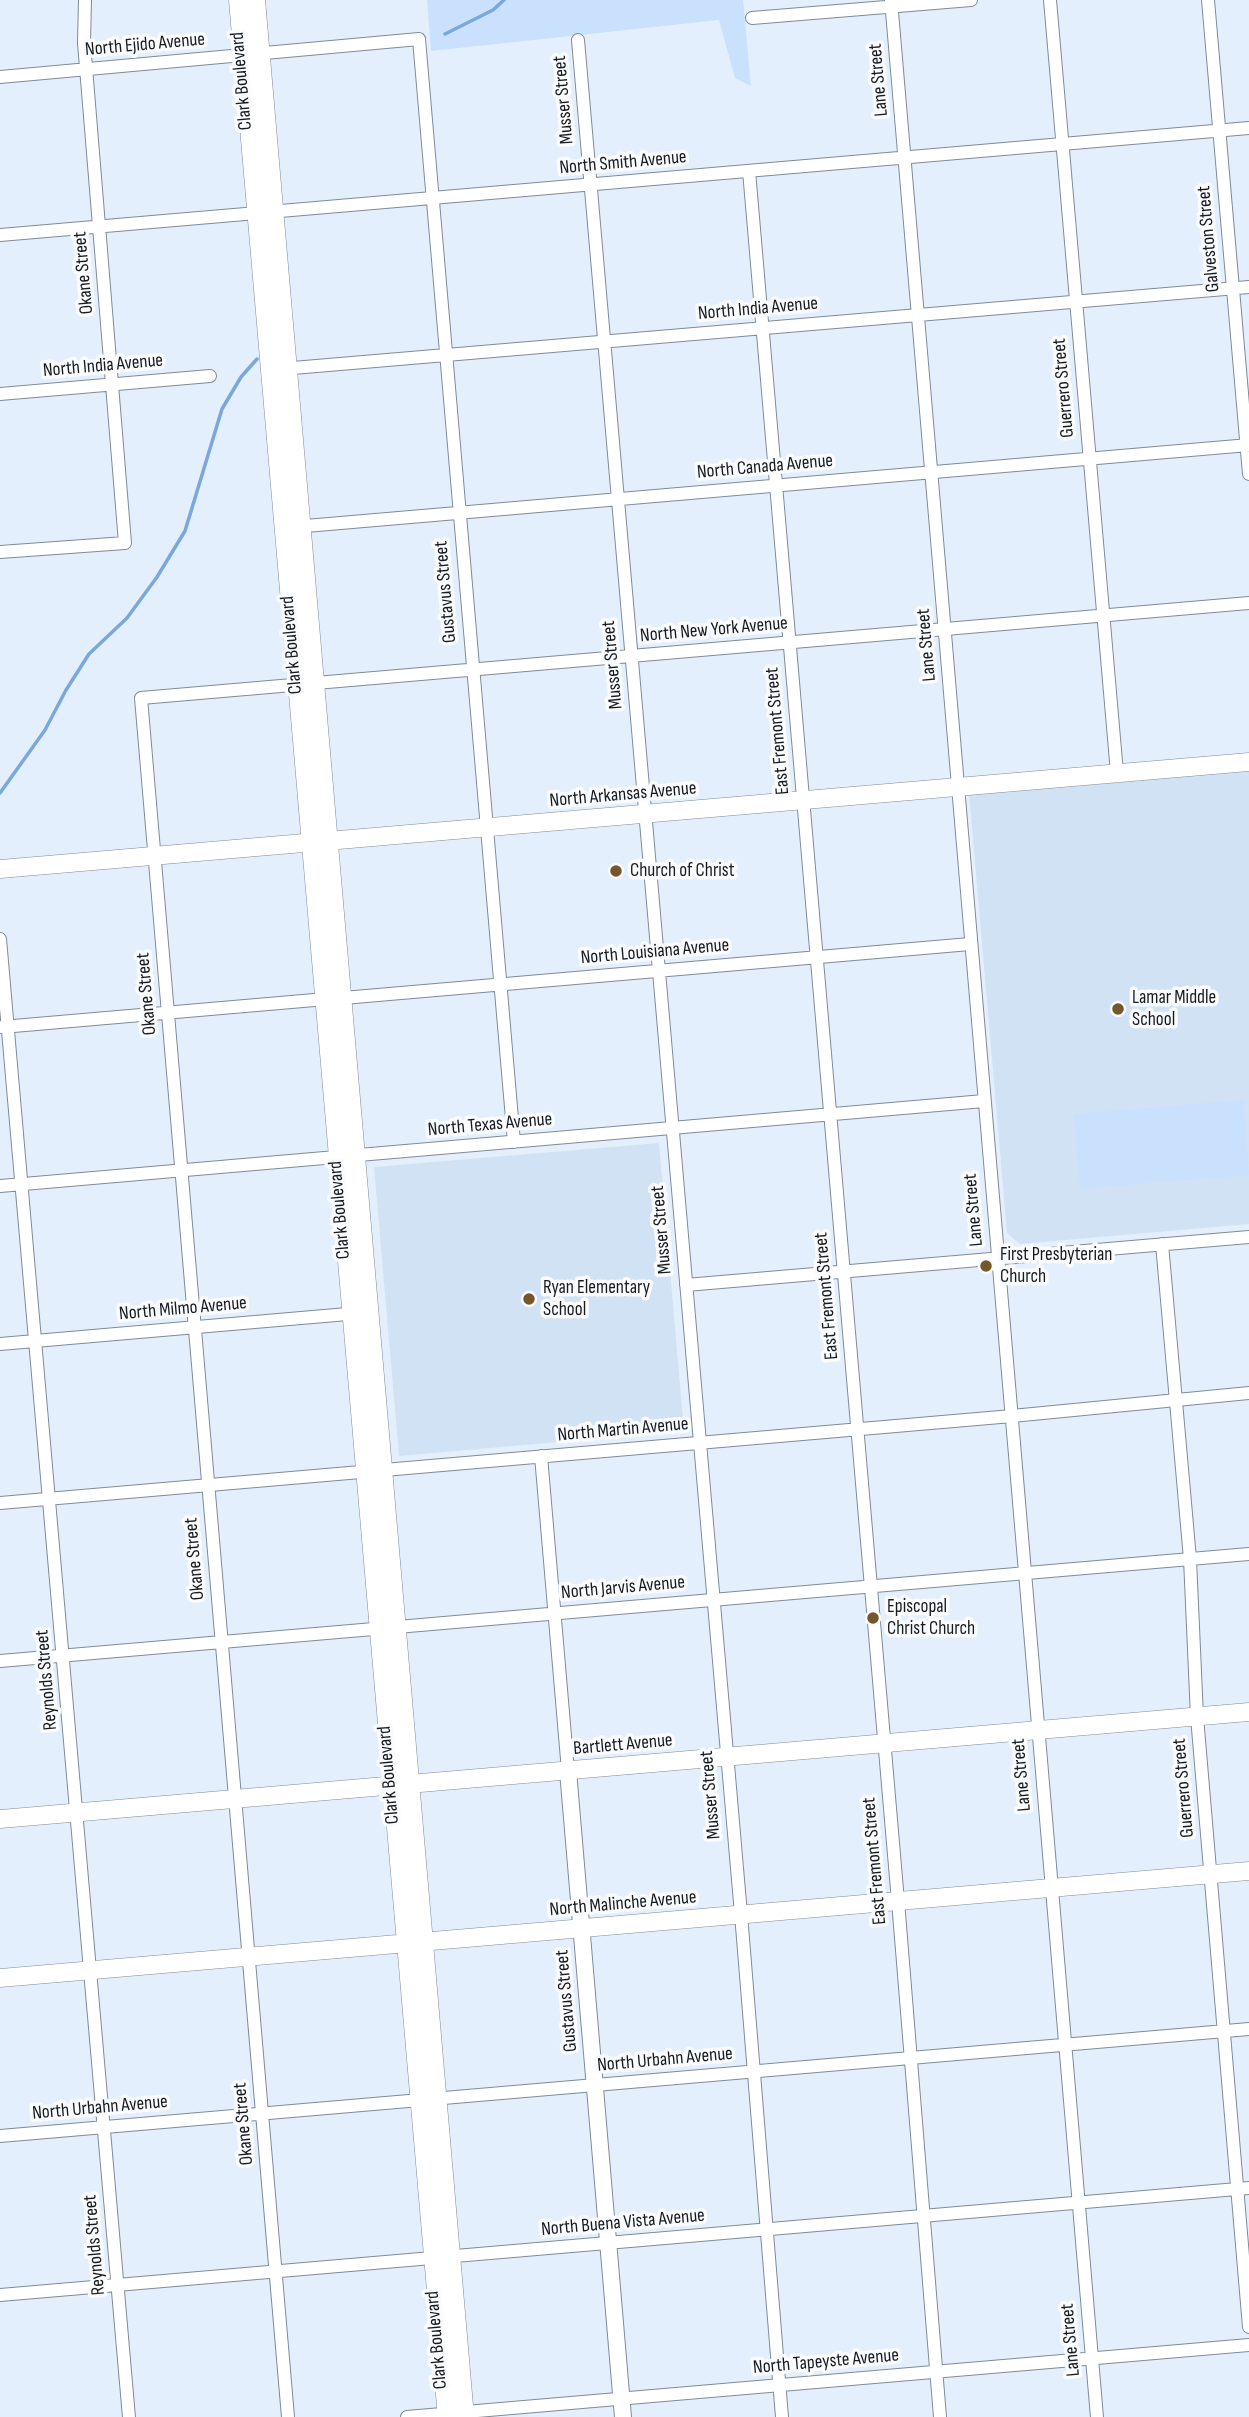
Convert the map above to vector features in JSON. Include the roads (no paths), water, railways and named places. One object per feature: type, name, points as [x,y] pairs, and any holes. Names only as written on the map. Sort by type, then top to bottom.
[{"type":"main road","name":"Clark Boulevard","points":[[238,0],[253,55]]},
{"type":"main road","name":"Clark Boulevard","points":[[256,0],[253,55],[266,213],[271,370],[293,527],[456,2415]]},
{"type":"main road","name":"Clark Boulevard","points":[[266,213],[289,369],[293,527]]},
{"type":"main road","name":"North Arkansas Avenue","points":[[0,869],[1249,762]]},
{"type":"main road","name":"Bartlett Avenue","points":[[0,1819],[1249,1712]]},
{"type":"main road","name":"North Malinche Avenue","points":[[0,1978],[1249,1871]]},
{"type":"street","name":"Okane Street","points":[[0,552],[124,543],[83,33],[85,0]]},
{"type":"street","points":[[752,18],[892,3],[971,0]]},
{"type":"street","name":"Guerrero Street","points":[[1050,0],[1117,773]]},
{"type":"street","name":"Galveston Street","points":[[1208,0],[1249,474]]},
{"type":"street","name":"Lane Street","points":[[892,3],[1097,2417]]},
{"type":"street","name":"North Ejido Avenue","points":[[0,77],[419,39]]},
{"type":"street","name":"Gustavus Street","points":[[419,39],[514,1142]]},
{"type":"street","name":"Musser Street","points":[[578,40],[741,1914],[782,2417]]},
{"type":"street","name":"North Smith Avenue","points":[[0,235],[1249,128]]},
{"type":"street","name":"East Fremont Street","points":[[749,171],[885,1744],[940,2417]]},
{"type":"street","name":"North India Avenue","points":[[271,370],[1249,286]]},
{"type":"street","name":"North India Avenue","points":[[0,394],[209,376]]},
{"type":"street","name":"North Canada Avenue","points":[[293,527],[1248,445]]},
{"type":"street","name":"North New York Avenue","points":[[141,698],[1249,603]]},
{"type":"street","name":"Okane Street","points":[[141,698],[288,2417]]},
{"type":"street","name":"Reynolds Street","points":[[0,939],[4,1027],[22,1184],[129,2417]]},
{"type":"street","name":"North Louisiana Avenue","points":[[4,1027],[970,944]]},
{"type":"street","name":"North Texas Avenue","points":[[0,1186],[984,1101]]},
{"type":"street","points":[[686,1286],[1249,1237]]},
{"type":"street","name":"Guerrero Street","points":[[1162,1244],[1190,1559],[1198,1717],[1224,2031],[1243,2189],[1249,2327]]},
{"type":"street","name":"North Milmo Avenue","points":[[0,1344],[361,1313]]},
{"type":"street","name":"North Martin Avenue","points":[[0,1503],[1012,1416],[1249,1393]]},
{"type":"street","name":"Gustavus Street","points":[[541,1456],[623,2417]]},
{"type":"street","name":"North Jarvis Avenue","points":[[0,1661],[1249,1554]]},
{"type":"street","name":"North Urbahn Avenue","points":[[0,2136],[1249,2029]]},
{"type":"street","name":"North Buena Vista Avenue","points":[[0,2295],[1243,2189]]},
{"type":"street","name":"North Tapeyste Avenue","points":[[407,2417],[456,2415],[1249,2345]]},
{"type":"waterway","points":[[445,34],[493,10],[504,0]]},
{"type":"waterway","points":[[0,793],[45,730],[89,654],[127,618],[157,577],[185,531],[222,409],[241,377],[257,359]]},
{"type":"place","name":"Church of Christ","points":[[616,871]]},
{"type":"place","name":"Lamar Middle School","points":[[1118,1009]]},
{"type":"place","name":"First Presbyterian Church","points":[[986,1266]]},
{"type":"place","name":"Ryan Elementary School","points":[[529,1299]]},
{"type":"place","name":"Episcopal Christ Church","points":[[873,1618]]}]
